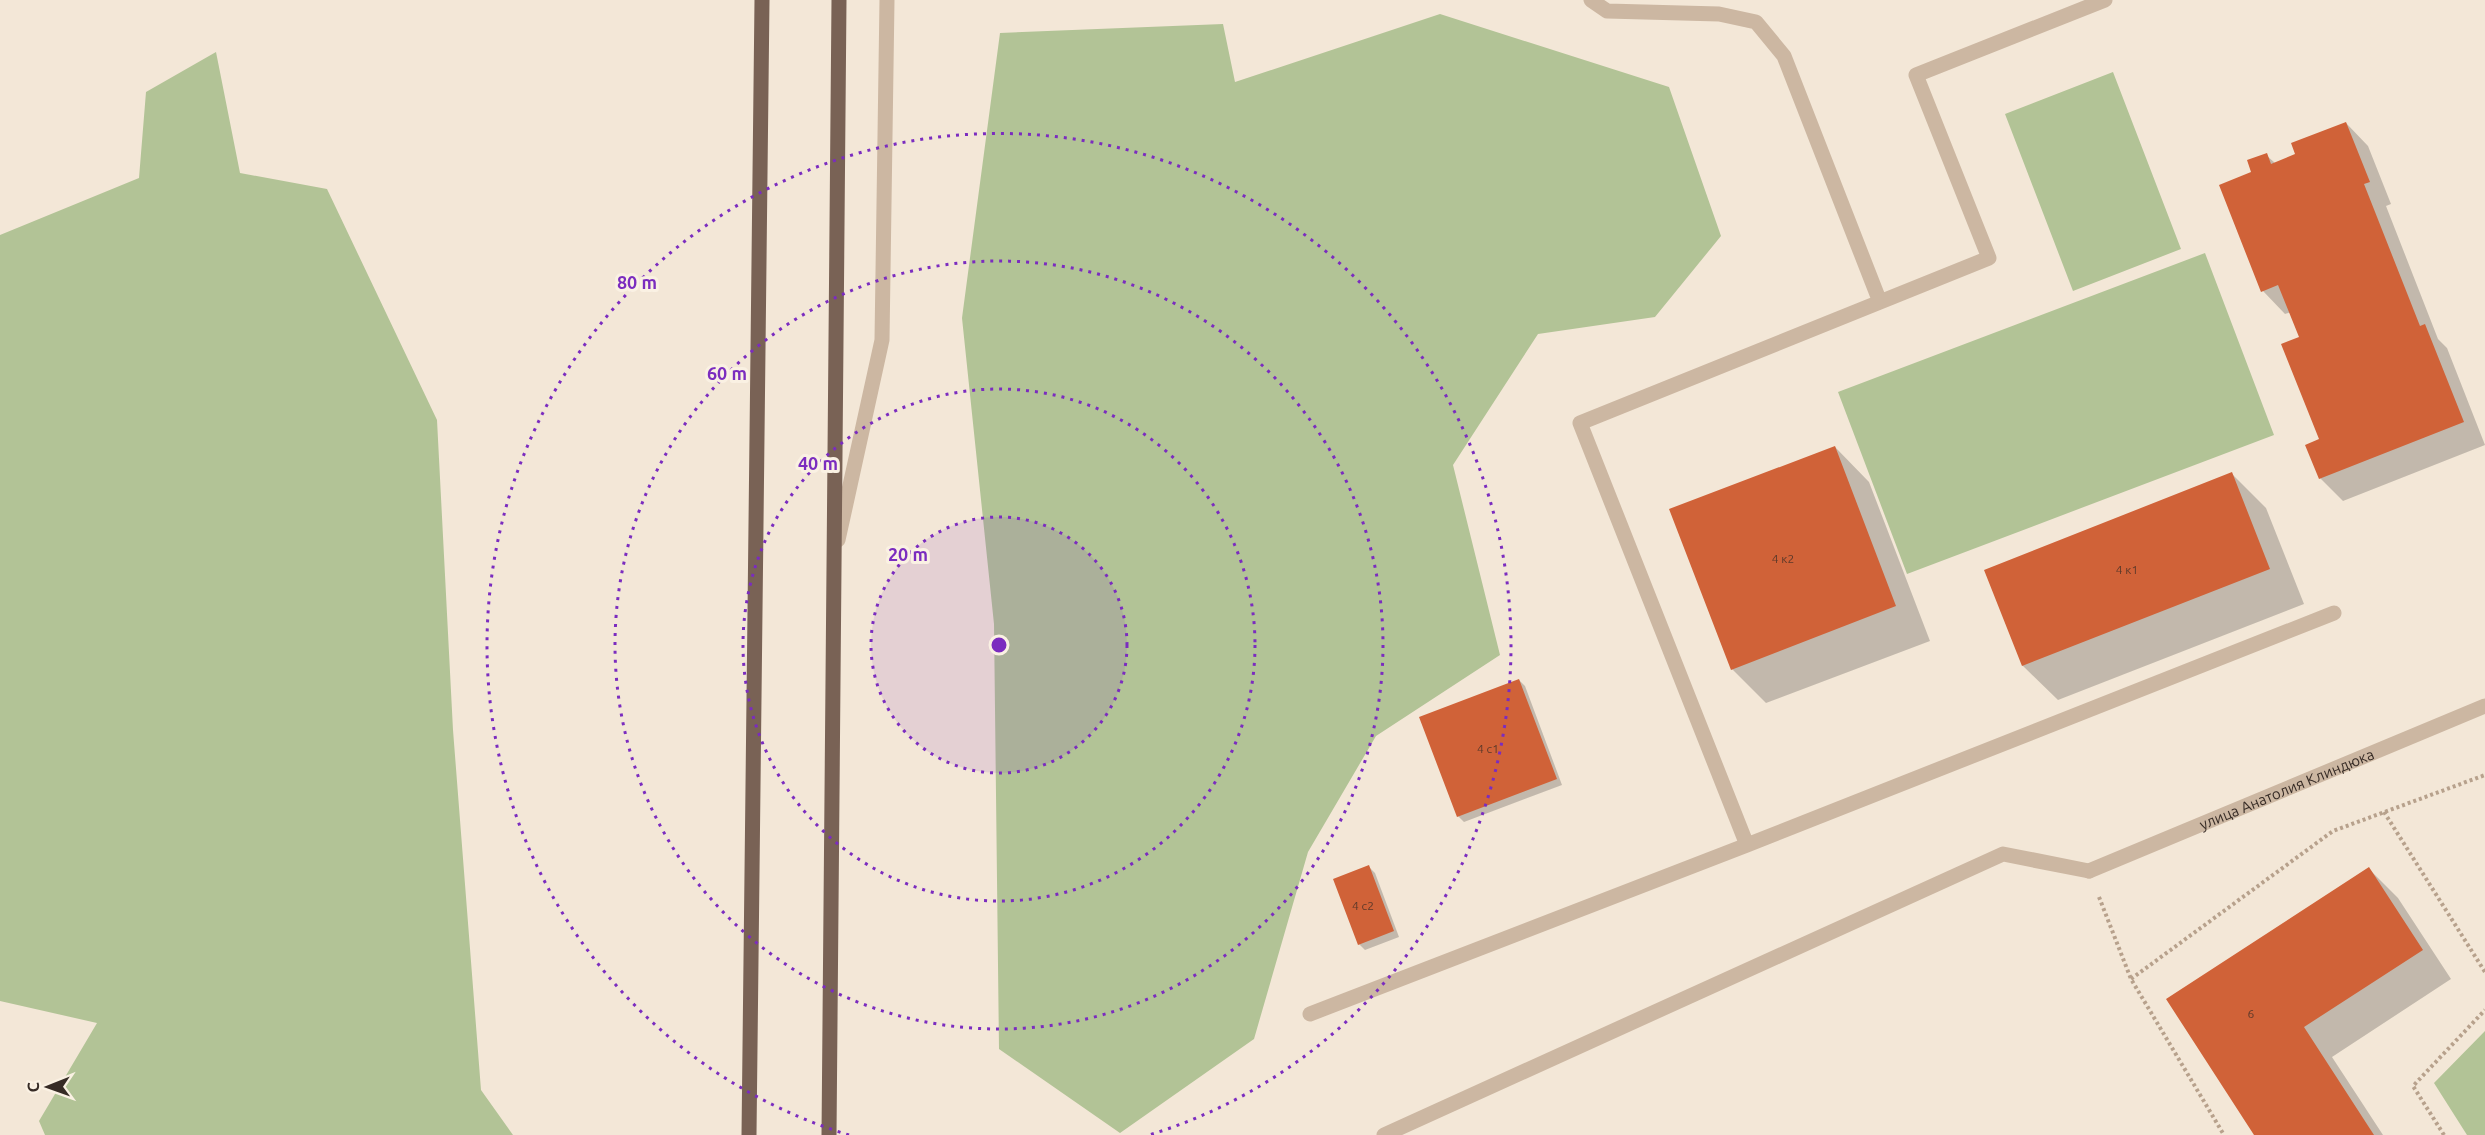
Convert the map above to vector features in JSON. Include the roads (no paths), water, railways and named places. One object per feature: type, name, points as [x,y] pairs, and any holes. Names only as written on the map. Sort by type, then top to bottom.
[{"type":"main road","points":[[749,1135],[762,0]]},
{"type":"main road","points":[[829,1135],[839,0]]},
{"type":"street","points":[[834,558],[882,340],[887,0]]},
{"type":"street","points":[[1591,0],[1607,11],[1719,14],[1756,22],[1784,56],[1880,302]]},
{"type":"street","points":[[1747,845],[1580,423],[1989,258],[1916,75],[2105,0]]},
{"type":"street","points":[[1310,1014],[1747,845],[2334,613]]},
{"type":"street","name":"улица Анатолия Клиндюка","points":[[1384,1135],[2003,854],[2089,871],[2485,706]]}]
